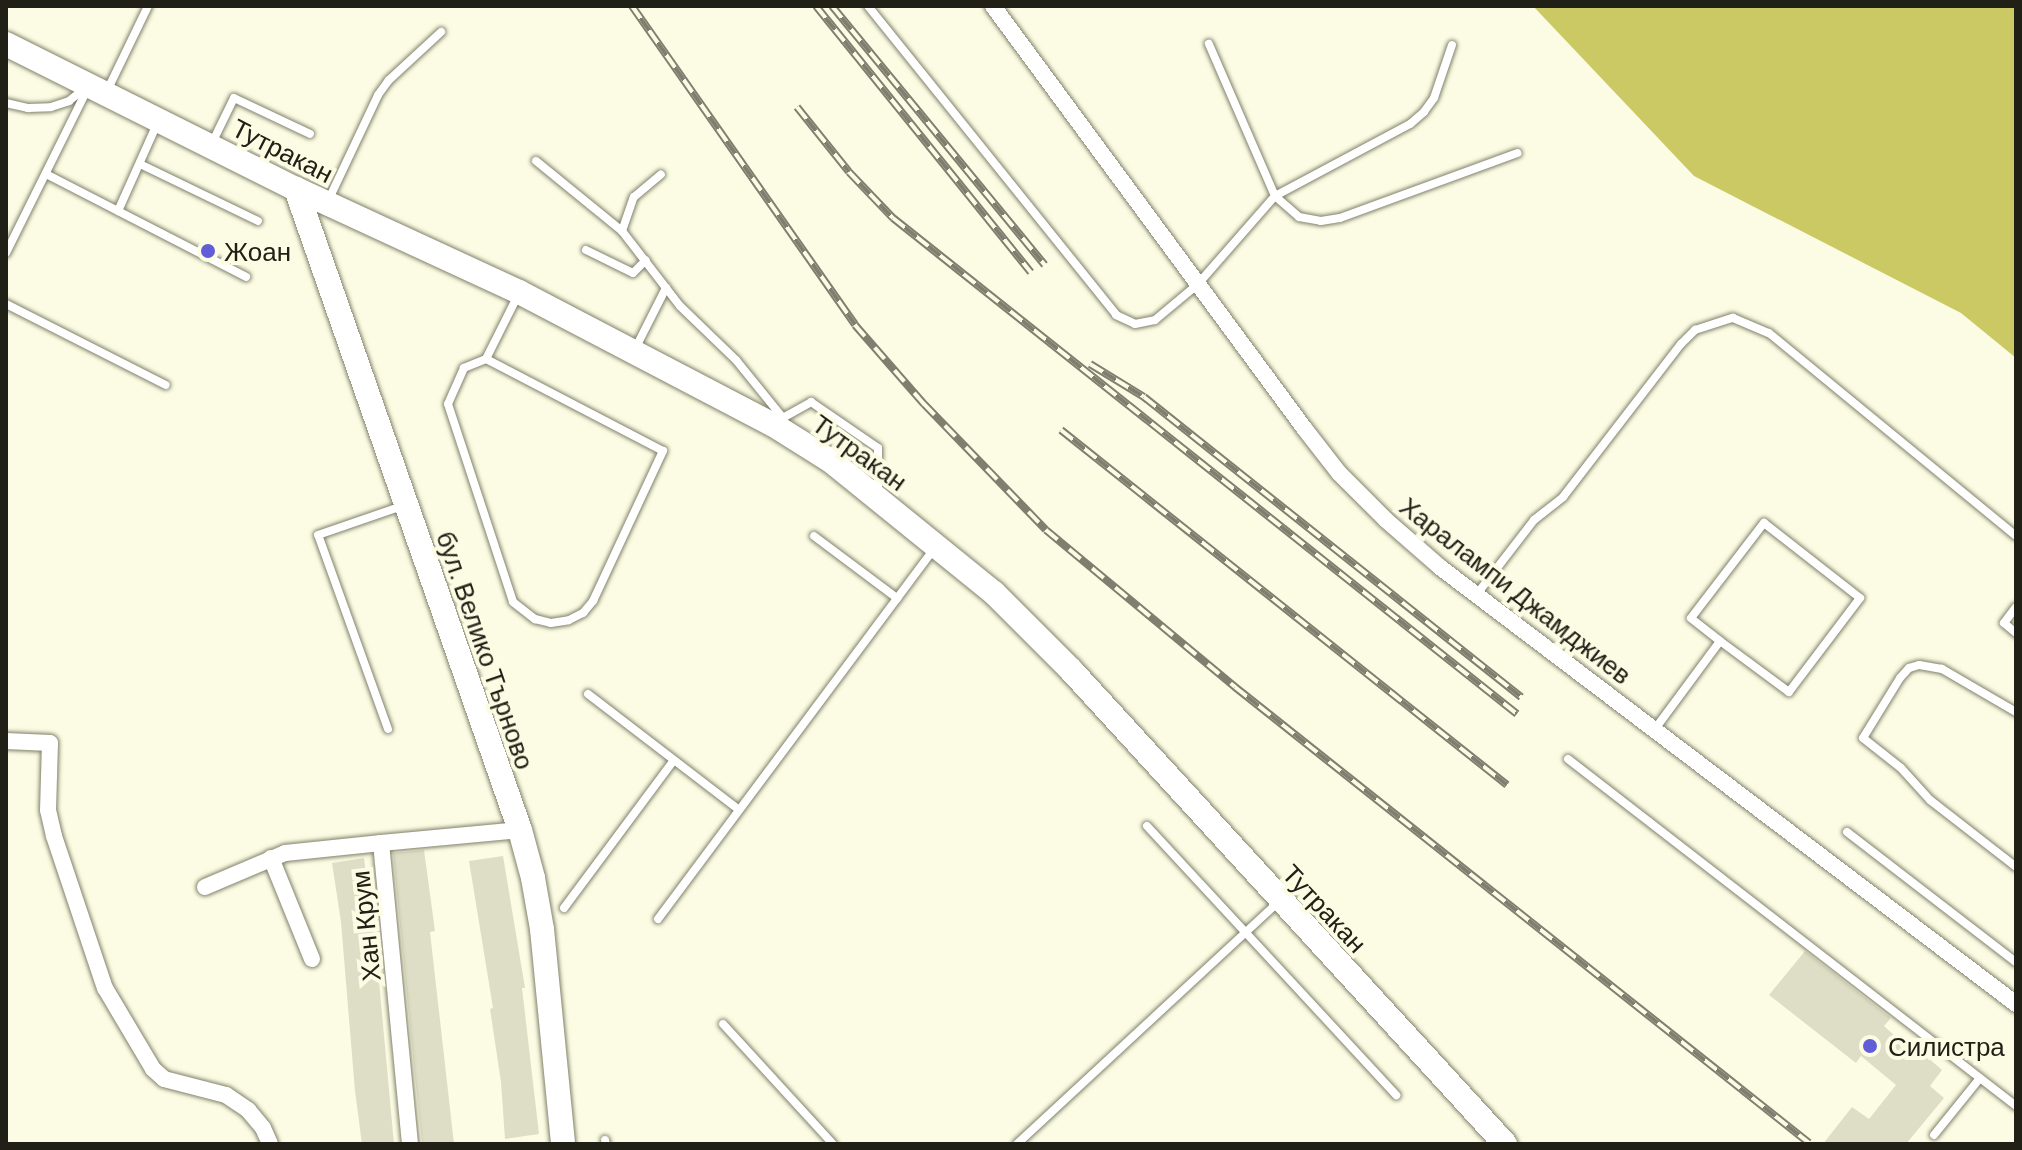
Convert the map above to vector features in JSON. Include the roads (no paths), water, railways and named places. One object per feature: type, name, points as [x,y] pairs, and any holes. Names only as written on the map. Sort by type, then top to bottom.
[{"type":"street","name":"Харалампи Джамджиев","points":[[993,6],[1339,473],[1386,520],[1476,595],[2016,1004]]},
{"type":"street","name":"Тутракан","points":[[6,44],[296,189],[519,292],[777,421],[878,496],[994,593],[1071,670],[1505,1144]]},
{"type":"street","name":"бул. Велико Търново","points":[[296,189],[520,830],[542,929],[563,1144]]},
{"type":"street","points":[[6,741],[50,743],[48,810],[54,836],[105,988],[153,1069],[164,1079],[226,1095],[248,1110],[263,1128],[270,1144]]},
{"type":"street","name":"Хан Крум","points":[[410,1144],[381,843],[520,830]]},
{"type":"street","points":[[205,887],[271,858],[381,843]]},
{"type":"street","points":[[271,858],[312,959]]},
{"type":"lane","points":[[6,251],[46,174],[148,6]]},
{"type":"lane","points":[[868,6],[1116,315],[1135,324],[1155,320],[1198,284],[1275,196],[1410,124],[1424,112],[1434,98],[1452,45]]},
{"type":"lane","points":[[327,204],[378,95],[389,80],[441,32]]},
{"type":"lane","points":[[1209,44],[1275,196],[1299,217],[1321,221],[1340,218],[1518,153]]},
{"type":"lane","points":[[6,103],[28,108],[51,107],[98,88]]},
{"type":"lane","points":[[211,145],[234,98],[310,134]]},
{"type":"lane","points":[[118,211],[160,119]]},
{"type":"lane","points":[[536,161],[622,231],[697,325],[754,380],[777,421],[811,402],[878,448],[878,496]]},
{"type":"lane","points":[[140,164],[258,221]]},
{"type":"lane","points":[[46,174],[246,277]]},
{"type":"lane","points":[[622,231],[634,197],[661,174]]},
{"type":"lane","points":[[586,250],[633,273],[646,260]]},
{"type":"lane","points":[[633,351],[666,288]]},
{"type":"lane","points":[[486,359],[663,451],[593,601],[583,613],[569,620],[551,623],[535,619],[513,602],[448,404],[464,368],[486,359],[519,292]]},
{"type":"lane","points":[[6,304],[166,385]]},
{"type":"lane","points":[[1476,595],[1534,520],[1563,497],[1681,344],[1695,330],[1733,318],[1769,333],[2016,536]]},
{"type":"lane","points":[[388,729],[318,535],[405,504]]},
{"type":"lane","points":[[1764,523],[1860,598],[1789,692],[1720,641],[1691,618],[1764,523]]},
{"type":"lane","points":[[814,536],[897,598]]},
{"type":"lane","points":[[658,919],[936,546]]},
{"type":"lane","points":[[2016,607],[2004,623],[2016,633]]},
{"type":"lane","points":[[1654,730],[1720,641]]},
{"type":"lane","points":[[2016,712],[1942,669],[1919,665],[1909,668],[1900,678],[1863,738],[1901,768],[1930,800],[2016,867]]},
{"type":"lane","points":[[588,694],[739,810]]},
{"type":"lane","points":[[1568,759],[2016,1106]]},
{"type":"lane","points":[[564,908],[674,760]]},
{"type":"lane","points":[[1147,826],[1396,1095]]},
{"type":"lane","points":[[1847,832],[2016,962]]},
{"type":"lane","points":[[1017,1144],[1280,900]]},
{"type":"lane","points":[[723,1024],[833,1144]]},
{"type":"lane","points":[[1934,1135],[1980,1078]]},
{"type":"railway","points":[[632,6],[855,325],[924,404],[1046,530],[1235,687],[1809,1143]]},
{"type":"railway","points":[[816,6],[1031,272]]},
{"type":"railway","points":[[832,6],[1045,265]]},
{"type":"railway","points":[[797,107],[849,172],[893,218],[1517,714]]},
{"type":"railway","points":[[1090,364],[1144,397],[1521,697]]},
{"type":"railway","points":[[1061,430],[1507,785]]},
{"type":"place","name":"Жоан","points":[[208,251]]},
{"type":"place","name":"Силистра","points":[[1870,1046]]}]
